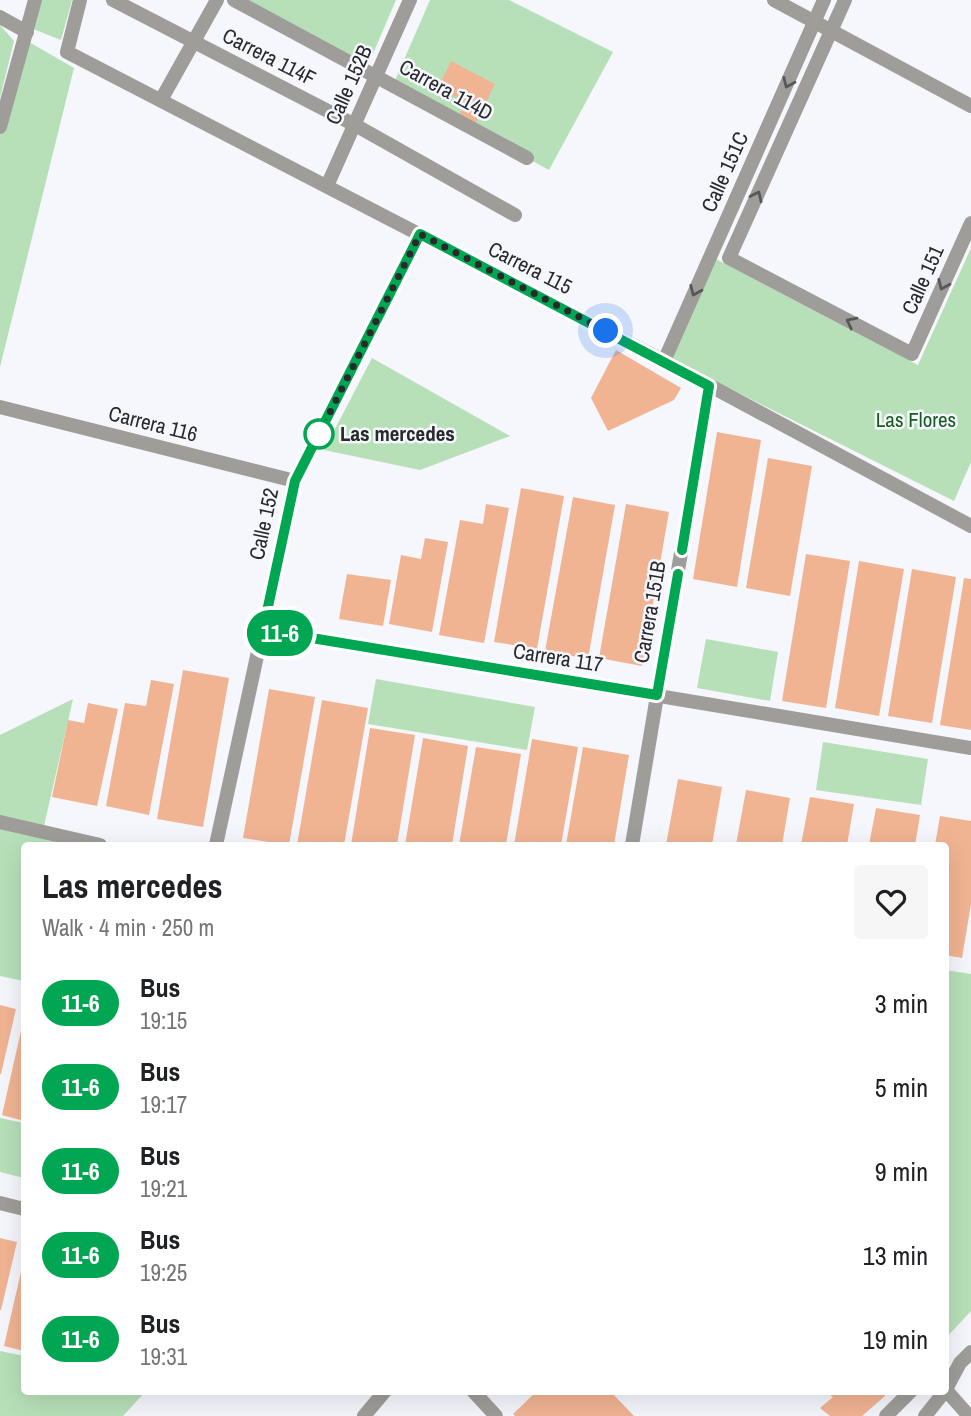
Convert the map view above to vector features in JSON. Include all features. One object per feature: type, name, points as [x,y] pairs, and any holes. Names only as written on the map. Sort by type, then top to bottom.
[{"type":"street","points":[[0,127],[35,0]]},
{"type":"street","name":"Carrera 115","points":[[80,0],[66,52],[664,361],[971,526]]},
{"type":"street","name":"Carrera 114F","points":[[113,0],[355,125],[515,215]]},
{"type":"street","points":[[161,100],[217,0]]},
{"type":"street","name":"Carrera 114D","points":[[234,0],[527,158]]},
{"type":"street","name":"Calle 152B","points":[[327,186],[410,0]]},
{"type":"street","points":[[774,0],[971,106]]},
{"type":"street","name":"Calle 151C","points":[[664,361],[824,0]]},
{"type":"street","name":"Calle 151C","points":[[845,0],[729,258],[912,354]]},
{"type":"street","points":[[0,17],[27,32]]},
{"type":"street","name":"Calle 151","points":[[912,354],[971,223]]},
{"type":"street","name":"Calle 152","points":[[217,842],[295,481],[420,234]]},
{"type":"street","name":"Carrera 151B","points":[[632,842],[709,386]]},
{"type":"street","name":"Carrera 116","points":[[0,407],[295,481]]},
{"type":"street","name":"Carrera 117","points":[[263,630],[971,748]]},
{"type":"street","points":[[0,822],[87,842]]},
{"type":"street","points":[[0,1203],[21,1208]]},
{"type":"street","points":[[949,1368],[966,1358]]},
{"type":"street","points":[[949,1384],[966,1358]]},
{"type":"street","points":[[949,1394],[969,1416]]},
{"type":"street","points":[[364,1416],[382,1395]]},
{"type":"street","points":[[478,1395],[496,1416]]},
{"type":"street","points":[[886,1416],[907,1395]]},
{"type":"street","points":[[925,1416],[941,1395]]},
{"type":"green space","points":[[40,0],[72,0],[61,40],[33,29]]},
{"type":"green space","points":[[234,0],[396,0],[366,70]]},
{"type":"green space","points":[[430,0],[509,0],[613,52],[549,170],[393,85]]},
{"type":"green space","points":[[0,25],[14,41],[0,98]]},
{"type":"green space","points":[[29,42],[74,68],[0,367],[0,132]]},
{"type":"green space","name":"Las Flores","points":[[971,248],[971,462],[954,501],[671,359],[716,259],[918,365]]},
{"type":"green space","points":[[372,358],[510,436],[420,470],[324,450]]},
{"type":"green space","points":[[706,639],[778,652],[770,701],[697,688]]},
{"type":"green space","points":[[376,679],[535,707],[527,750],[368,724]]},
{"type":"green space","points":[[73,699],[44,826],[0,816],[0,735]]},
{"type":"green space","points":[[823,742],[928,759],[921,805],[816,790]]},
{"type":"green space","points":[[0,828],[56,842],[21,842],[21,980],[0,976]]},
{"type":"green space","points":[[949,971],[971,974],[971,1311],[949,1335]]},
{"type":"green space","points":[[0,1118],[21,1122],[21,1177],[0,1172]]},
{"type":"green space","points":[[0,1351],[21,1355],[21,1395],[142,1395],[123,1416],[0,1416]]},
{"type":"building","points":[[451,61],[495,84],[475,124],[459,116],[466,102],[438,88]]},
{"type":"building","points":[[616,350],[681,388],[674,400],[608,431],[591,398]]},
{"type":"building","points":[[717,432],[761,440],[737,587],[693,579]]},
{"type":"building","points":[[768,458],[812,466],[790,596],[746,588]]},
{"type":"building","points":[[521,488],[564,496],[537,649],[494,642]]},
{"type":"building","points":[[573,497],[615,505],[588,659],[545,651]]},
{"type":"building","points":[[486,504],[509,508],[484,643],[439,635],[460,520],[483,524]]},
{"type":"building","points":[[626,504],[669,512],[642,666],[599,658]]},
{"type":"building","points":[[425,538],[448,542],[432,632],[389,624],[401,555],[421,559]]},
{"type":"building","points":[[806,554],[850,561],[826,708],[782,701]]},
{"type":"building","points":[[859,561],[904,569],[879,716],[835,708]]},
{"type":"building","points":[[912,569],[956,577],[932,723],[888,716]]},
{"type":"building","points":[[347,574],[391,580],[383,626],[339,619]]},
{"type":"building","points":[[964,578],[971,579],[971,730],[940,725]]},
{"type":"building","points":[[183,670],[229,678],[203,827],[157,819]]},
{"type":"building","points":[[151,680],[174,684],[149,815],[106,806],[125,703],[146,706]]},
{"type":"building","points":[[269,689],[315,697],[290,842],[243,838]]},
{"type":"building","points":[[322,700],[368,708],[345,842],[298,842]]},
{"type":"building","points":[[88,703],[118,709],[97,806],[52,797],[68,720],[84,723]]},
{"type":"building","points":[[370,728],[415,735],[397,842],[351,842]]},
{"type":"building","points":[[423,738],[468,746],[452,842],[406,842]]},
{"type":"building","points":[[532,739],[578,747],[562,842],[515,842]]},
{"type":"building","points":[[476,747],[521,754],[506,842],[460,842]]},
{"type":"building","points":[[583,747],[629,755],[614,842],[567,842]]},
{"type":"building","points":[[678,779],[722,787],[713,842],[667,842]]},
{"type":"building","points":[[746,790],[790,798],[783,842],[737,842]]},
{"type":"building","points":[[810,797],[854,804],[848,842],[802,842]]},
{"type":"building","points":[[876,808],[920,815],[916,842],[870,842]]},
{"type":"building","points":[[940,816],[971,821],[971,904],[962,958],[949,956],[949,842],[936,842]]},
{"type":"building","points":[[0,1005],[16,1009],[1,1074],[0,1074]]},
{"type":"building","points":[[21,1031],[21,1120],[2,1115]]},
{"type":"building","points":[[0,1238],[17,1242],[1,1310],[0,1310]]},
{"type":"building","points":[[21,1272],[21,1350],[4,1346]]},
{"type":"building","points":[[533,1395],[614,1395],[634,1416],[515,1416],[513,1414]]},
{"type":"building","points":[[830,1395],[885,1395],[862,1416],[830,1416],[820,1408],[833,1397]]},
{"type":"bus line","name":"11-6","points":[[678,574],[657,695],[263,630],[295,481],[420,234],[709,386],[682,550]]},
{"type":"place","name":"Las mercedes","points":[[319,434]]},
{"type":"route","points":[[319,434],[420,234],[606,331]]}]
